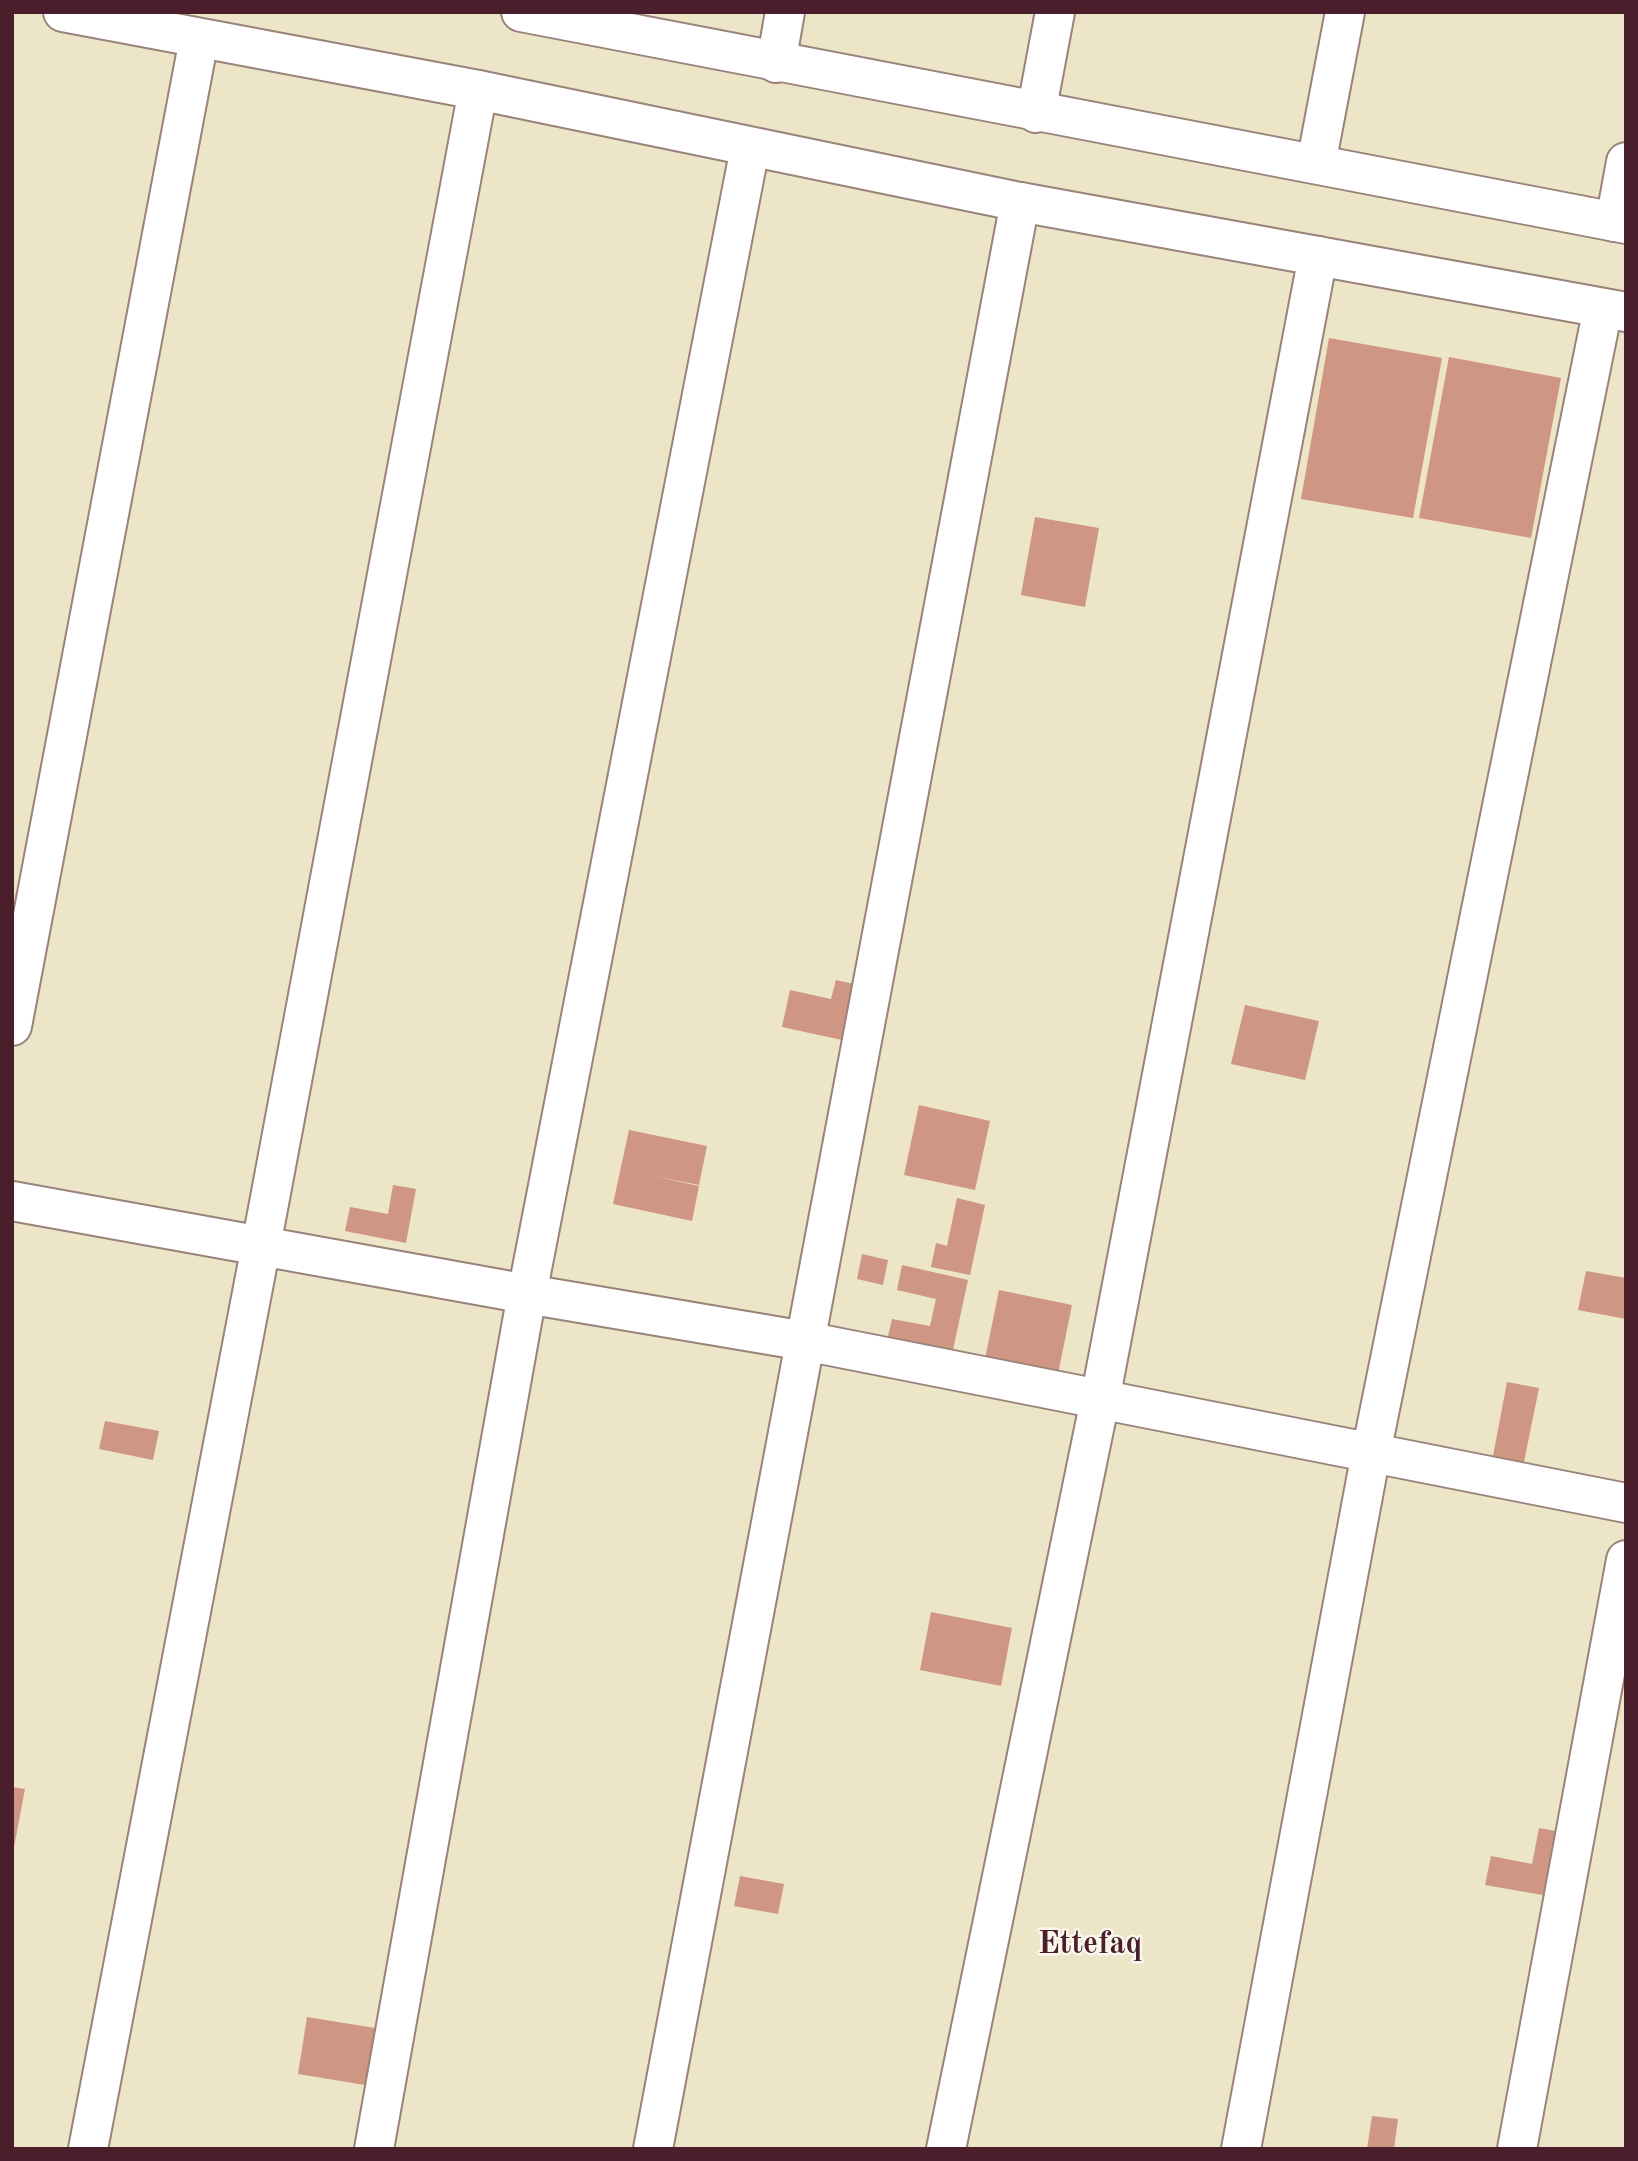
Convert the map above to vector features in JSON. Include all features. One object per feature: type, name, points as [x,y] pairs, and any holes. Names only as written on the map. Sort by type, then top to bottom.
[{"type":"street","points":[[63,12],[478,90],[1020,202],[1615,310],[1371,1453],[1241,2149]]},
{"type":"street","points":[[522,12],[1036,113],[1205,142],[1620,223],[1626,162]]},
{"type":"street","points":[[776,63],[785,12]]},
{"type":"street","points":[[1036,113],[1055,12]]},
{"type":"street","points":[[1316,164],[1345,12]]},
{"type":"street","points":[[12,1026],[199,39]]},
{"type":"street","points":[[88,2149],[478,90]]},
{"type":"street","points":[[374,2149],[527,1294],[750,148]]},
{"type":"street","points":[[653,2149],[1020,202]]},
{"type":"street","points":[[946,2149],[1100,1400],[1318,256]]},
{"type":"street","points":[[12,1201],[805,1342],[1626,1503]]},
{"type":"street","points":[[1517,2149],[1626,1560]]},
{"type":"building","points":[[1329,338],[1442,358],[1413,518],[1301,499]]},
{"type":"building","points":[[1449,357],[1561,378],[1531,538],[1419,518]]},
{"type":"building","points":[[1035,517],[1099,528],[1085,607],[1021,595]]},
{"type":"building","points":[[836,980],[854,984],[842,1040],[782,1027],[790,990],[831,999]]},
{"type":"building","points":[[1245,1005],[1319,1021],[1305,1080],[1231,1064]]},
{"type":"building","points":[[919,1105],[990,1121],[975,1190],[904,1175]]},
{"type":"building","points":[[629,1130],[707,1146],[699,1185],[648,1175],[699,1186],[692,1221],[613,1204]]},
{"type":"building","points":[[393,1185],[416,1189],[406,1243],[345,1231],[350,1207],[388,1214]]},
{"type":"building","points":[[957,1198],[985,1205],[970,1275],[931,1267],[936,1243],[947,1246]]},
{"type":"building","points":[[862,1254],[888,1260],[883,1285],[857,1279]]},
{"type":"building","points":[[902,1265],[968,1280],[951,1359],[886,1345],[892,1319],[930,1326],[936,1299],[897,1290]]},
{"type":"building","points":[[1586,1271],[1626,1278],[1626,1319],[1578,1310]]},
{"type":"building","points":[[999,1290],[1072,1305],[1058,1374],[985,1359]]},
{"type":"building","points":[[1507,1382],[1539,1388],[1524,1462],[1493,1456]]},
{"type":"building","points":[[105,1421],[159,1431],[153,1460],[99,1449]]},
{"type":"building","points":[[931,1612],[1012,1628],[1001,1686],[920,1670]]},
{"type":"building","points":[[12,1787],[25,1789],[14,1847],[12,1847]]},
{"type":"building","points":[[1539,1828],[1566,1833],[1554,1897],[1485,1885],[1491,1856],[1532,1864]]},
{"type":"building","points":[[740,1876],[784,1884],[778,1914],[734,1906]]},
{"type":"building","points":[[307,2017],[375,2028],[365,2085],[298,2074]]},
{"type":"building","points":[[1372,2116],[1398,2119],[1394,2149],[1367,2149]]},
{"type":"district","name":"Ettefaq","points":[[1090,1945]]}]
